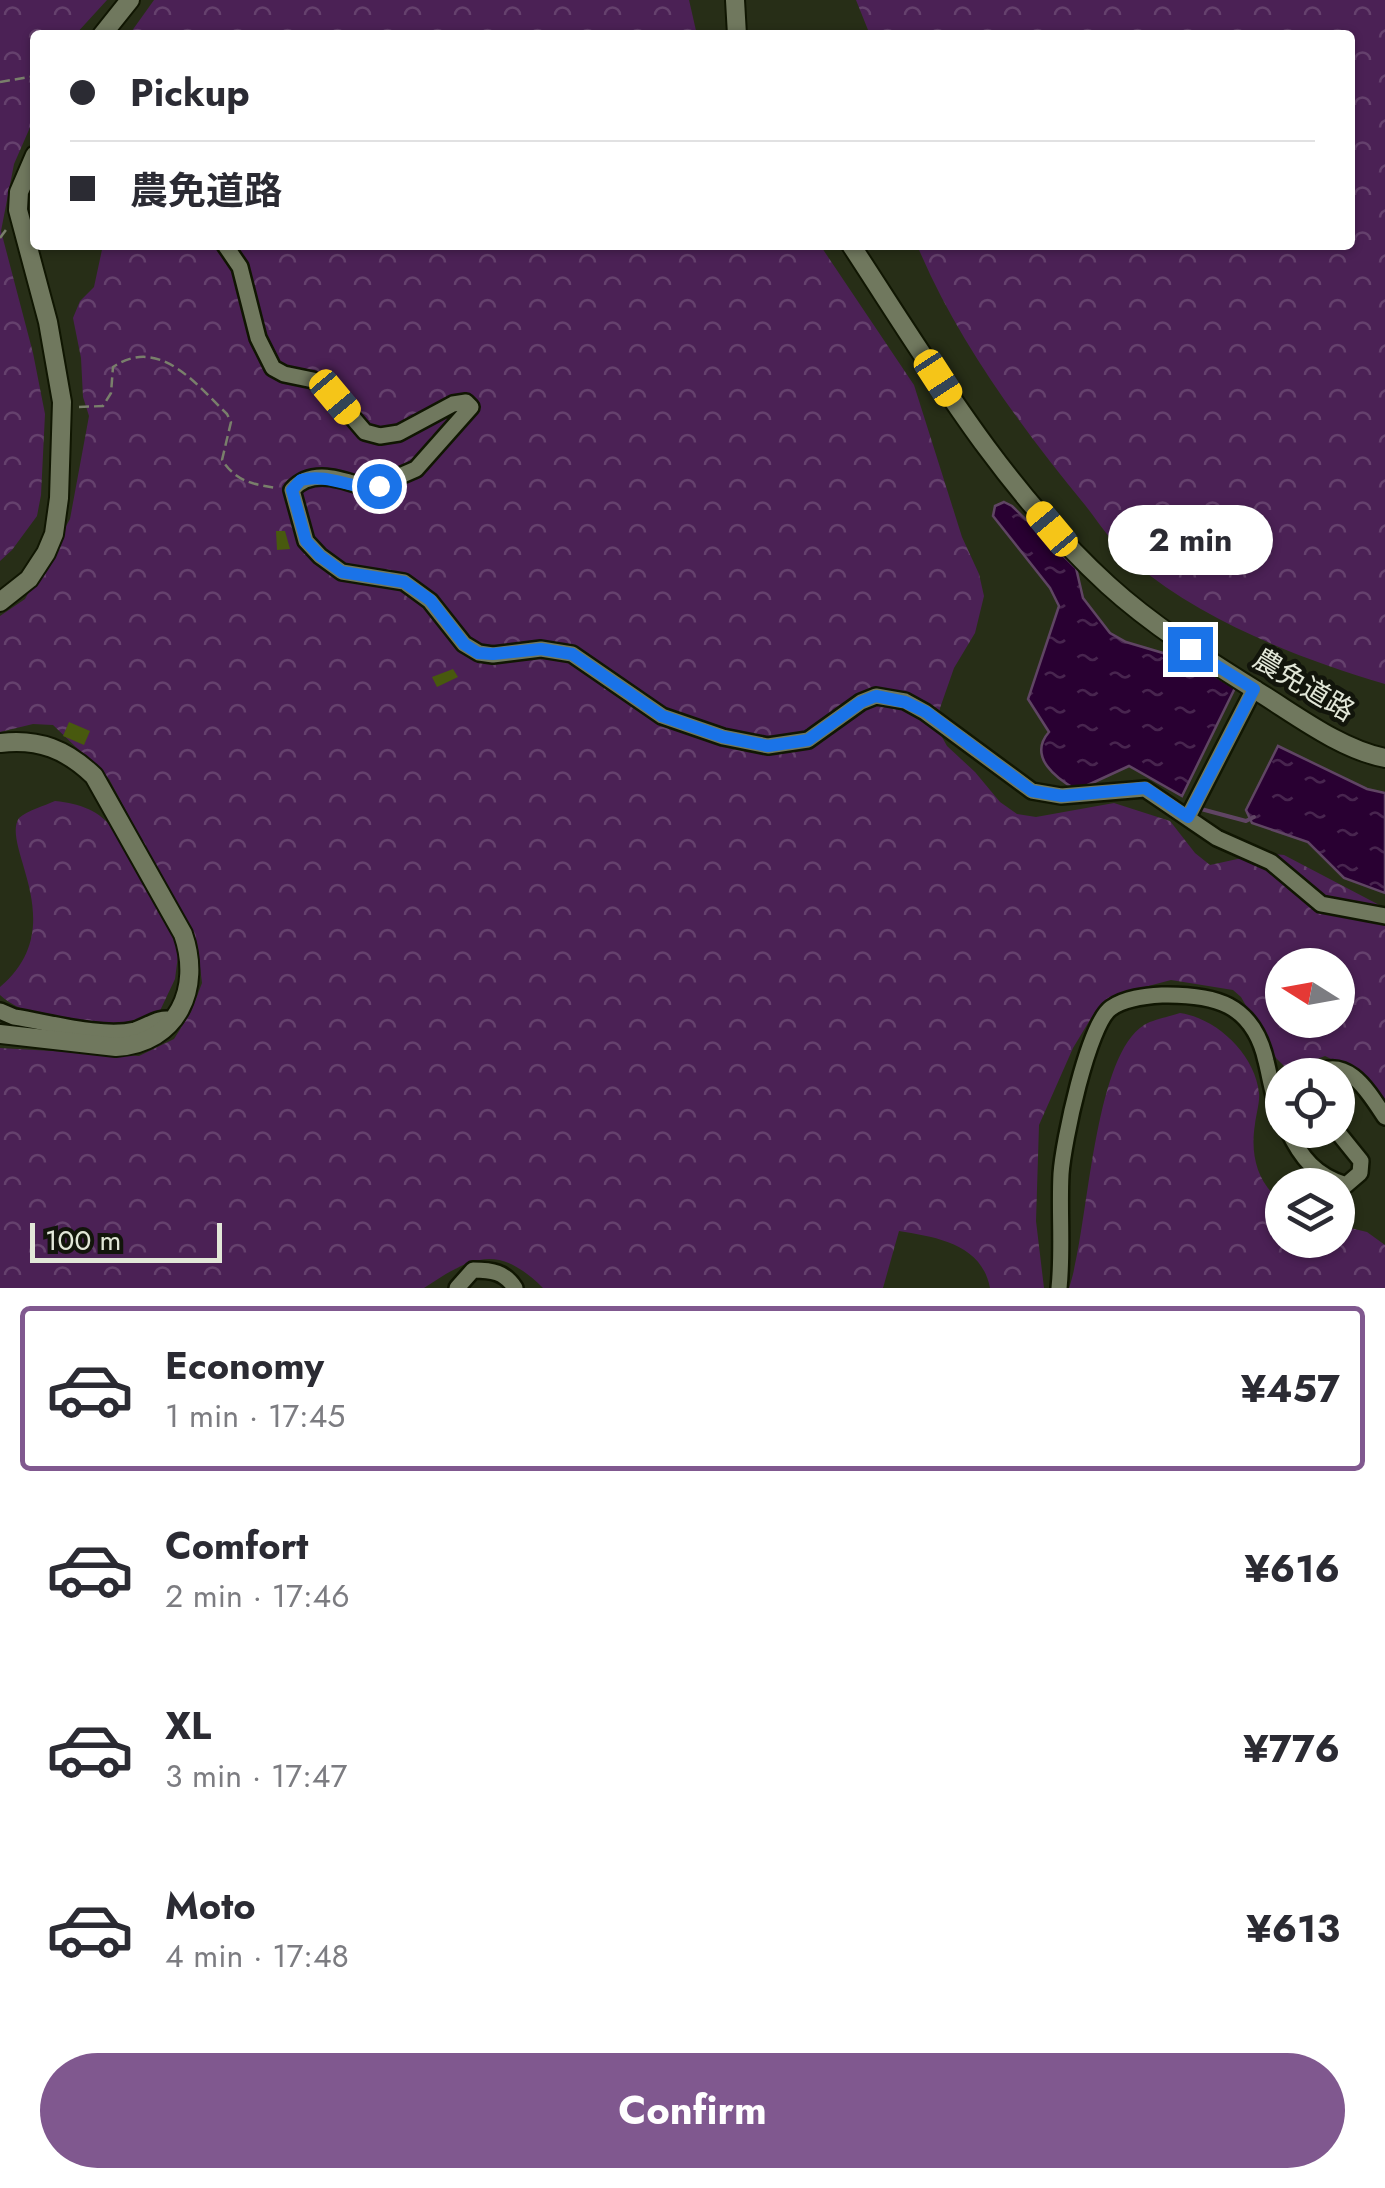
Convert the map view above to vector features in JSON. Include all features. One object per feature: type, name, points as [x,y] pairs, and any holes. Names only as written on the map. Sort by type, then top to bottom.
[{"type":"street","points":[[106,30],[130,0]]},
{"type":"street","points":[[735,0],[737,30]]},
{"type":"street","points":[[0,602],[29,579],[46,553],[54,534],[59,498],[62,402],[48,322],[18,210],[19,192],[30,167]]},
{"type":"street","points":[[228,250],[240,267],[258,338],[274,368],[312,380],[335,397],[365,432],[380,436],[399,433],[454,404],[466,402],[471,407],[416,468],[370,489],[314,476],[301,480],[292,490],[306,541],[320,556],[342,572],[404,582],[430,600],[464,644],[478,653],[541,649],[572,654],[662,716],[704,732],[768,746],[808,740],[861,702],[876,696],[905,702],[926,712],[1032,791],[1062,796],[1145,788],[1217,838],[1271,862],[1320,904],[1385,916]]},
{"type":"street","name":"農免道路","points":[[854,250],[982,445],[1052,529],[1109,586],[1190,649],[1254,689],[1337,739],[1385,758]]},
{"type":"street","points":[[1188,817],[1254,689]]},
{"type":"street","points":[[0,743],[34,742],[55,747],[77,759],[94,776],[183,934],[191,956],[192,976],[187,996],[172,1020],[154,1036],[134,1046],[0,1034]]},
{"type":"street","points":[[1059,1288],[1061,1169],[1087,1051],[1097,1022],[1109,1008],[1145,996],[1199,994],[1223,1001],[1260,1039],[1265,1058]]},
{"type":"street","points":[[0,1011],[14,1017],[112,1032],[134,1030],[164,1017],[172,1020]]},
{"type":"street","points":[[1355,1077],[1385,1116]]},
{"type":"street","points":[[1299,1148],[1310,1167],[1324,1178],[1346,1185],[1360,1173],[1362,1161],[1351,1148]]},
{"type":"street","points":[[457,1288],[473,1270],[490,1270],[508,1276],[515,1288]]},
{"type":"path","points":[[0,82],[30,77]]},
{"type":"path","points":[[62,402],[84,408],[103,406],[111,393],[112,367],[127,357],[154,356],[172,364],[227,414],[231,422],[222,460],[232,475],[250,484],[292,490]]},
{"type":"green space","points":[[0,0],[107,0],[80,30],[30,30],[30,127],[14,164],[1,231],[45,414],[41,495],[37,516],[0,561]]},
{"type":"green space","points":[[154,0],[689,0],[696,30],[133,30]]},
{"type":"green space","points":[[856,0],[1385,0],[1385,684],[1254,636],[1191,603],[1127,557],[1037,445],[992,381],[951,314],[919,250],[1355,250],[1355,30],[868,30]]},
{"type":"green space","points":[[102,250],[823,250],[914,385],[962,537],[979,574],[984,596],[975,633],[954,668],[940,708],[937,728],[947,746],[1000,802],[1017,814],[1036,817],[1114,803],[1170,821],[1195,853],[1210,865],[1265,853],[1284,855],[1385,908],[1385,1125],[1355,1080],[1355,1058],[1276,1058],[1241,997],[1233,990],[1171,980],[1122,993],[1096,1010],[1073,1048],[1039,1125],[1036,1221],[1044,1288],[990,1288],[978,1261],[967,1252],[942,1240],[899,1231],[883,1288],[543,1288],[512,1265],[485,1259],[457,1268],[424,1288],[0,1288],[0,1048],[139,1056],[174,1039],[191,1012],[202,983],[197,942],[109,779],[53,725],[33,724],[0,732],[0,616],[25,599],[70,519],[89,416],[73,318],[80,301],[94,287]]},
{"type":"green space","points":[[55,801],[89,809],[115,831],[179,948],[175,979],[157,1017],[121,1023],[76,1022],[31,1012],[0,995],[0,987],[21,963],[31,938],[33,914],[18,848],[19,818]]},
{"type":"green space","points":[[1180,1013],[1207,1022],[1232,1040],[1250,1065],[1259,1093],[1254,1135],[1257,1168],[1265,1183],[1265,1258],[1355,1258],[1355,1229],[1367,1232],[1385,1245],[1385,1288],[1069,1288],[1094,1147],[1113,1072],[1127,1043],[1144,1025]]},
{"type":"water","points":[[1004,502],[1076,568],[1083,598],[1110,633],[1126,642],[1190,661],[1235,688],[1182,796],[1129,766],[1077,790],[1047,766],[1041,750],[1049,732],[1028,699],[1059,606],[1050,588],[993,516],[995,506]]},
{"type":"water","points":[[1278,746],[1367,789],[1385,793],[1385,893],[1344,878],[1308,842],[1252,823],[1246,810]]},
{"type":"building","points":[[276,531],[285,531],[290,549],[277,550]]},
{"type":"building","points":[[453,669],[458,677],[437,687],[432,677]]},
{"type":"building","points":[[69,722],[90,731],[84,745],[63,736]]},
{"type":"waterway","points":[[1201,809],[1246,821],[1254,817]]},
{"type":"route","points":[[379,486],[370,489],[314,476],[301,480],[292,490],[306,541],[320,556],[342,572],[404,582],[430,600],[464,644],[478,653],[541,649],[572,654],[662,716],[723,737],[768,746],[808,740],[861,702],[876,696],[905,702],[926,712],[1032,791],[1062,796],[1145,788],[1188,817],[1254,689],[1190,649]]}]
